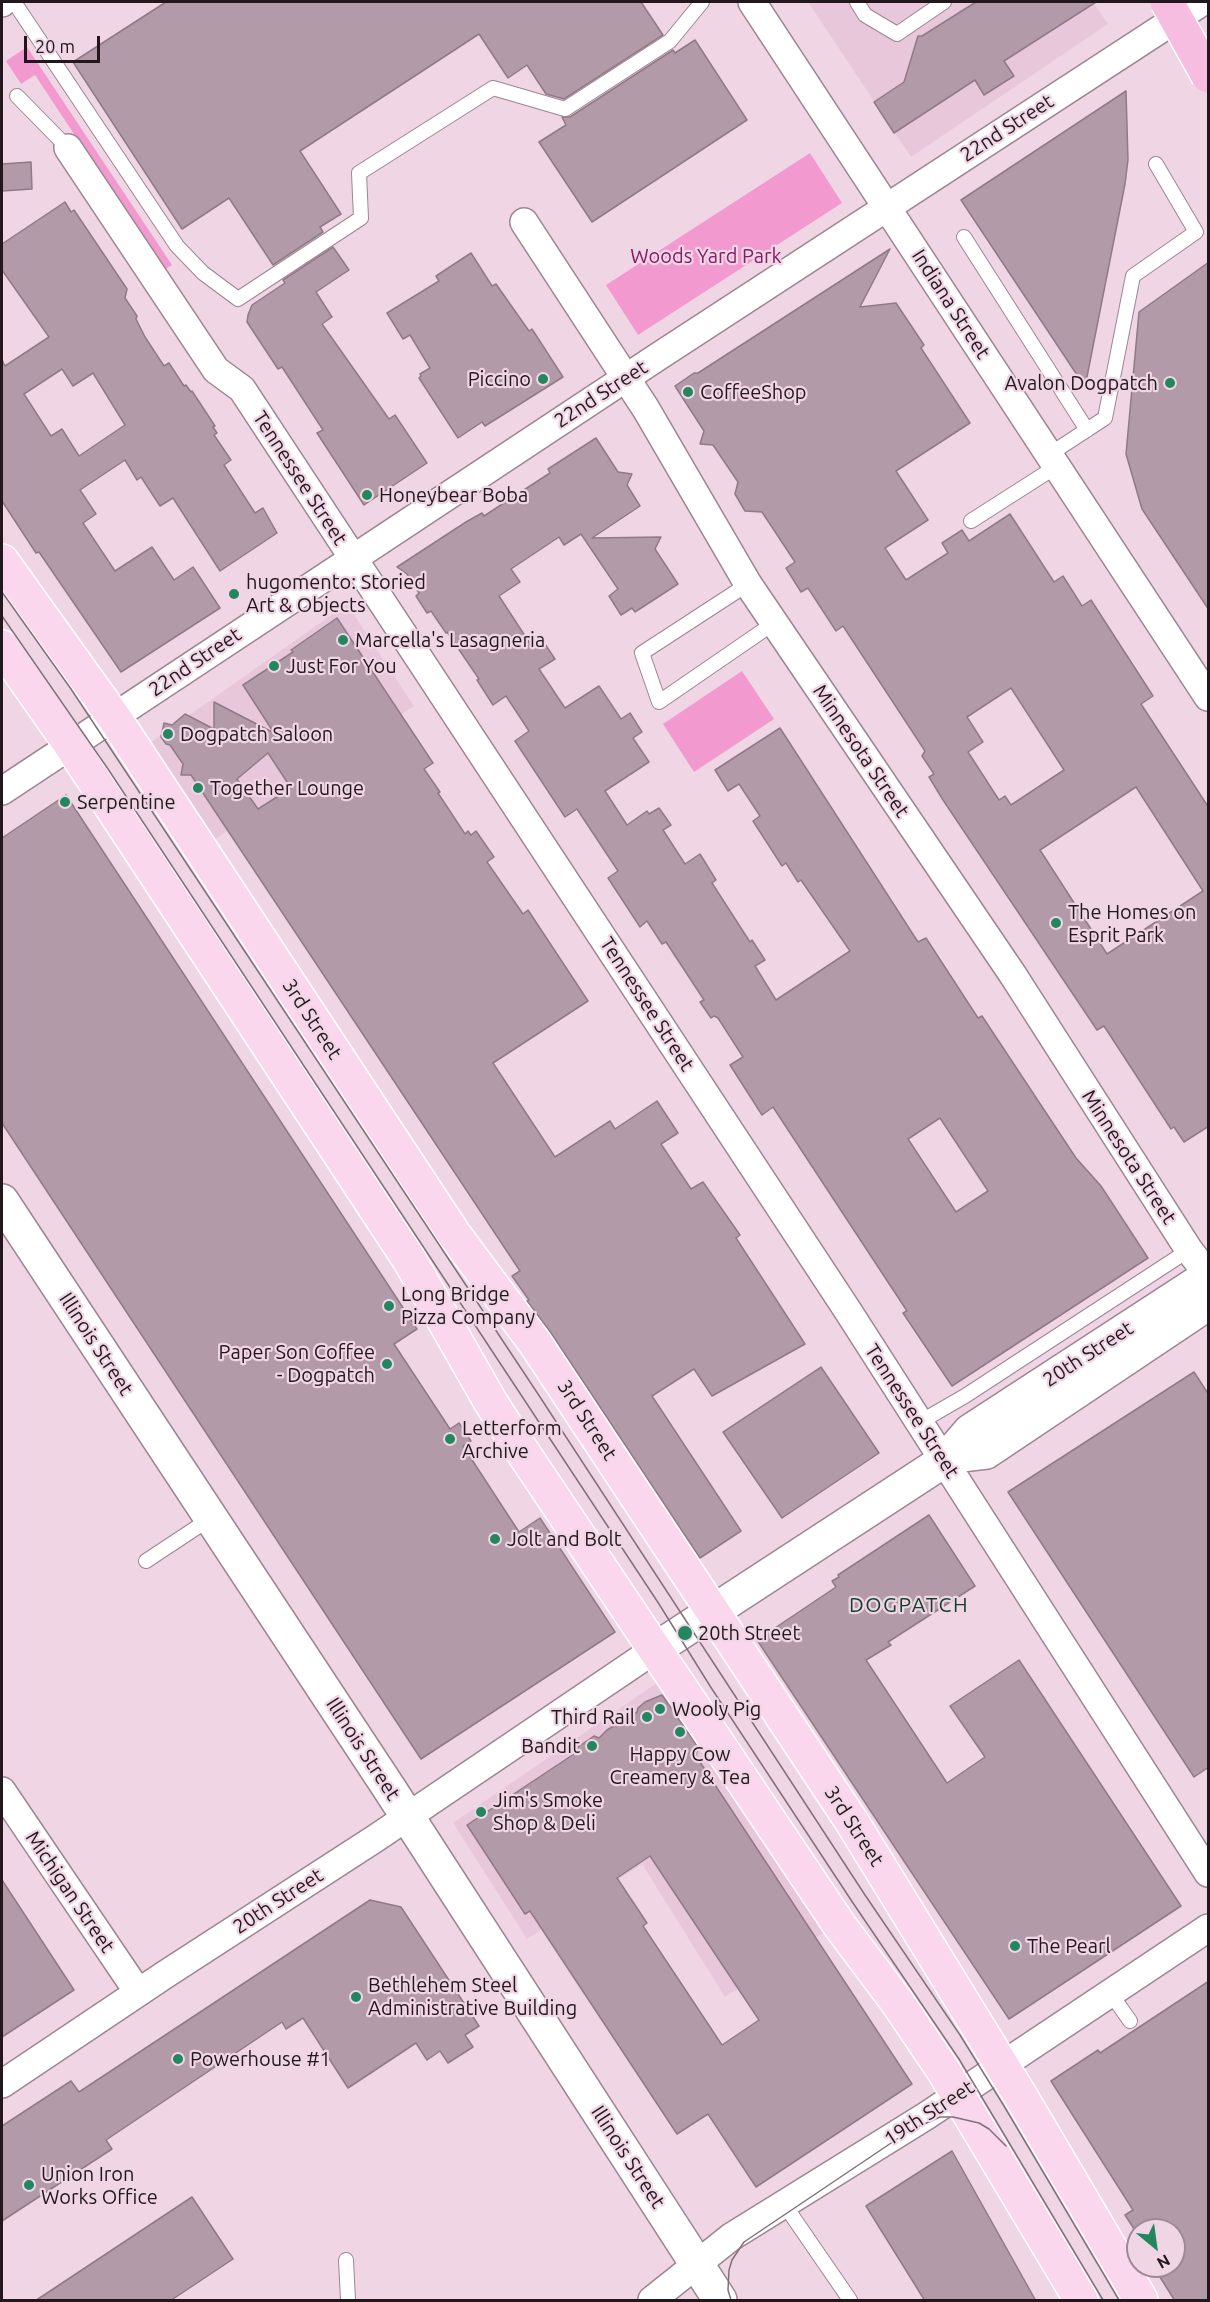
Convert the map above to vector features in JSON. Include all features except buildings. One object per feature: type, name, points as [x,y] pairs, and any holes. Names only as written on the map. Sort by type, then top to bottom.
[{"type":"highway","points":[[1176,8],[1209,76]]},
{"type":"main road","name":"3rd Street","points":[[2,561],[113,716],[454,1234],[536,1343],[858,1831],[1141,2301]]},
{"type":"main road","points":[[2,647],[70,744],[410,1261],[490,1401],[654,1650],[840,1926],[897,2002],[958,2095],[1081,2301]]},
{"type":"street","name":"Indiana Street","points":[[752,2],[1209,696]]},
{"type":"street","name":"22nd Street","points":[[2,791],[887,207],[1176,8]]},
{"type":"street","name":"Tennessee Street","points":[[68,148],[216,370],[242,389],[945,1460],[1209,1873]]},
{"type":"street","name":"Minnesota Street","points":[[524,222],[624,379],[646,409],[748,584],[1013,975],[1190,1250],[1209,1275]]},
{"type":"street","name":"Illinois Street","points":[[2,1201],[407,1817],[720,2301]]},
{"type":"street","name":"20th Street","points":[[2,2084],[138,1992],[407,1817],[654,1650],[945,1460],[970,1431],[1209,1275]]},
{"type":"street","name":"20th Street","points":[[945,1460],[987,1455],[1209,1307]]},
{"type":"street","name":"Michigan Street","points":[[2,1791],[138,1992]]},
{"type":"street","name":"19th Street","points":[[652,2301],[731,2237],[958,2095],[1209,1928]]},
{"type":"lane","points":[[14,2],[177,246],[203,273],[238,299],[361,218],[359,173],[493,88],[565,110],[670,41],[702,2]]},
{"type":"lane","points":[[857,2],[866,15],[897,34],[944,2]]},
{"type":"lane","points":[[18,96],[68,148]]},
{"type":"lane","points":[[970,521],[1053,460],[1087,430],[1105,418],[1132,276],[1196,232],[1156,164]]},
{"type":"lane","points":[[964,237],[1087,430]]},
{"type":"lane","points":[[748,584],[642,653],[659,702],[774,623]]},
{"type":"lane","points":[[920,1422],[965,1396],[1190,1250]]},
{"type":"lane","points":[[146,1560],[211,1518]]},
{"type":"lane","points":[[1111,1994],[1130,2021]]},
{"type":"lane","points":[[784,2204],[850,2301]]},
{"type":"lane","points":[[346,2260],[348,2301]]},
{"type":"shaded area","points":[[808,2],[1093,2],[1108,24],[911,157]]},
{"type":"shaded area","points":[[347,604],[414,706],[215,839],[151,742]]},
{"type":"shaded area","points":[[661,1680],[828,1930],[725,1997],[642,1864],[527,1939],[453,1823]]},
{"type":"green space","points":[[27,47],[172,265],[164,270],[35,75],[21,84],[6,61]]},
{"type":"green space","name":"Woods Yard Park","points":[[810,153],[842,203],[638,335],[606,285]]},
{"type":"green space","points":[[742,671],[774,719],[694,772],[663,724]]},
{"type":"tram line","points":[[2,592],[71,689],[538,1394],[865,1895],[960,2035],[1119,2300]]},
{"type":"tram line","points":[[2,616],[108,769],[659,1604],[710,1686],[853,1903],[959,2059],[1103,2300]]},
{"type":"tram line","points":[[731,2300],[728,2290],[729,2270],[732,2260],[744,2242],[909,2131],[940,2117],[953,2117],[979,2123],[989,2129],[1006,2146]]},
{"type":"place","name":"Piccino","points":[[543,379]]},
{"type":"place","name":"Avalon Dogpatch","points":[[1170,383]]},
{"type":"place","name":"CoffeeShop","points":[[688,392]]},
{"type":"place","name":"Honeybear Boba","points":[[367,495]]},
{"type":"place","name":"hugomento: Storied Art & Objects","points":[[234,594]]},
{"type":"place","name":"Marcella's Lasagneria","points":[[343,640]]},
{"type":"place","name":"Just For You","points":[[274,666]]},
{"type":"place","name":"Dogpatch Saloon","points":[[168,734]]},
{"type":"place","name":"Together Lounge","points":[[198,788]]},
{"type":"place","name":"Serpentine","points":[[65,802]]},
{"type":"place","name":"The Homes on Esprit Park","points":[[1056,923]]},
{"type":"place","name":"Long Bridge Pizza Company","points":[[389,1306]]},
{"type":"place","name":"Paper Son Coffee - Dogpatch","points":[[387,1364]]},
{"type":"place","name":"Letterform Archive","points":[[450,1439]]},
{"type":"place","name":"Jolt and Bolt","points":[[495,1539]]},
{"type":"place","name":"20th Street","points":[[685,1633]]},
{"type":"place","name":"Wooly Pig","points":[[660,1709]]},
{"type":"place","name":"Third Rail","points":[[647,1717]]},
{"type":"place","name":"Happy Cow Creamery & Tea","points":[[680,1732]]},
{"type":"place","name":"Bandit","points":[[592,1746]]},
{"type":"place","name":"Jim's Smoke Shop & Deli","points":[[481,1812]]},
{"type":"place","name":"The Pearl","points":[[1015,1946]]},
{"type":"place","name":"Bethlehem Steel Administrative Building","points":[[356,1997]]},
{"type":"place","name":"Powerhouse #1","points":[[178,2059]]},
{"type":"place","name":"Union Iron Works Office","points":[[29,2185]]},
{"type":"district","name":"DOGPATCH","points":[[909,1605]]}]
